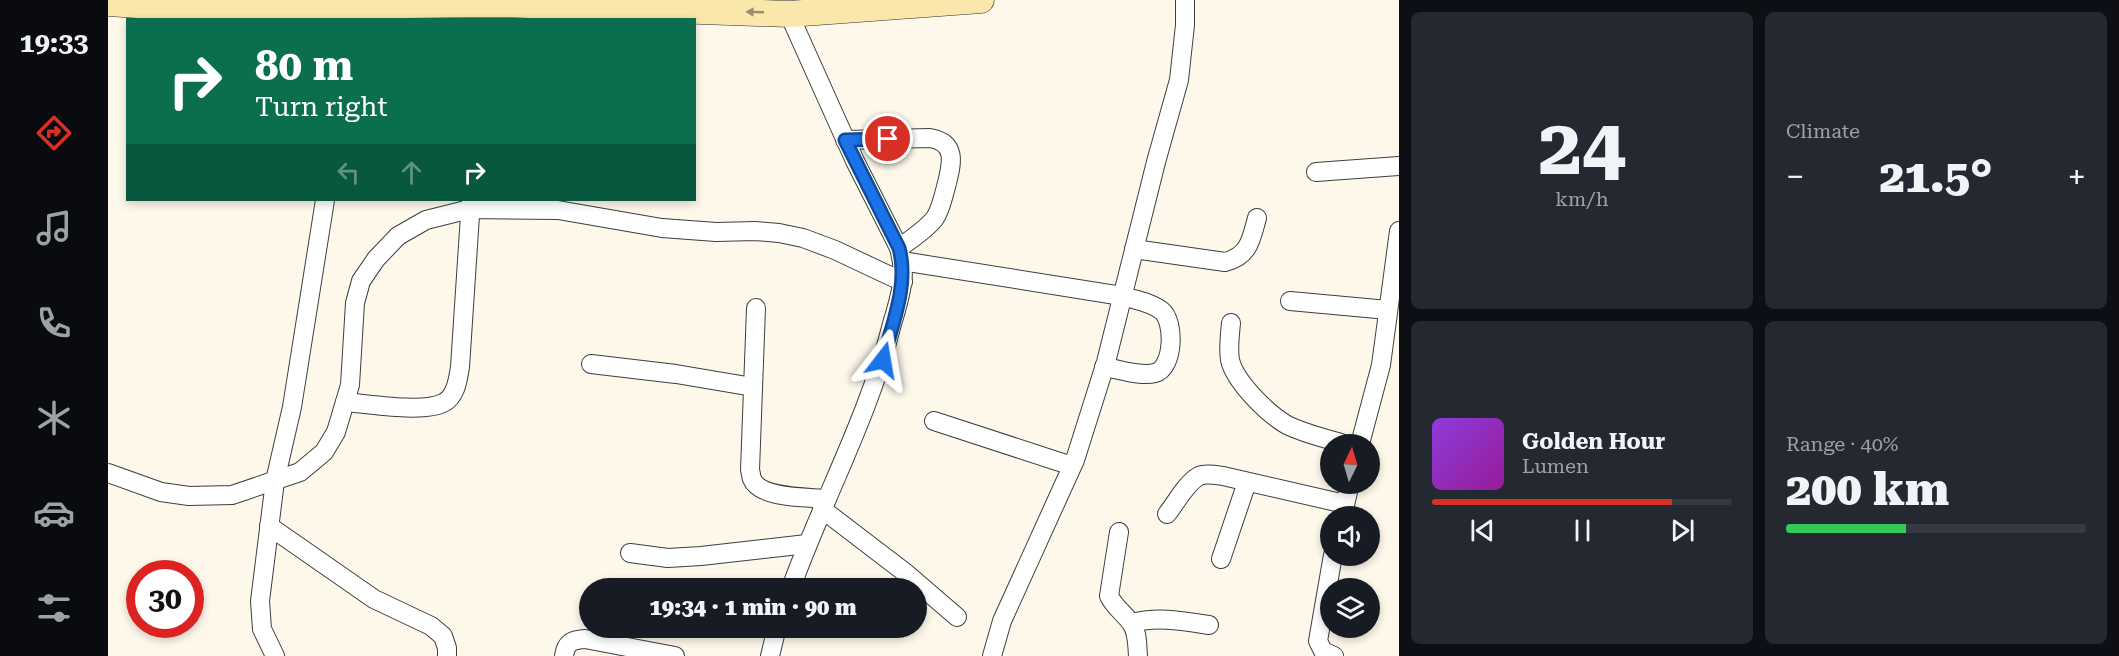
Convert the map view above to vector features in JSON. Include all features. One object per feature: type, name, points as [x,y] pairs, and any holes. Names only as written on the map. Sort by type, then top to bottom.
[{"type":"street","points":[[108,3],[345,13],[786,7],[981,0]]},
{"type":"street","points":[[992,656],[1002,621],[1072,466],[1104,367],[1179,80],[1185,25],[1185,0]]},
{"type":"street","points":[[786,7],[845,140],[900,255],[903,282],[883,360],[860,423],[807,544],[795,578]]},
{"type":"street","points":[[845,140],[930,138],[940,140],[948,147],[951,157],[950,169],[939,212],[900,255]]},
{"type":"street","points":[[1316,172],[1399,166]]},
{"type":"street","points":[[275,656],[262,629],[260,601],[275,481],[296,384],[325,201]]},
{"type":"street","points":[[108,473],[161,492],[189,496],[232,495],[300,472],[324,452],[336,432],[350,385],[355,303],[361,281],[376,259],[398,236],[426,220],[471,204],[558,210],[663,228],[779,233],[803,238],[836,250],[903,282]]},
{"type":"street","points":[[345,402],[427,408],[444,403],[456,388],[460,367],[471,204]]},
{"type":"street","points":[[1134,249],[1225,262],[1236,259],[1243,253],[1250,243],[1257,218]]},
{"type":"street","points":[[1363,434],[1391,328],[1399,231]]},
{"type":"street","points":[[900,255],[1122,296],[1154,305],[1164,312],[1171,333],[1167,361],[1158,372],[1147,374],[1104,367]]},
{"type":"street","points":[[1290,301],[1391,328]]},
{"type":"street","points":[[756,308],[752,480],[760,489],[772,494],[824,504],[957,617]]},
{"type":"street","points":[[1231,323],[1230,358],[1235,373],[1248,391],[1286,424],[1320,437]]},
{"type":"street","points":[[591,364],[676,374],[753,387]]},
{"type":"street","points":[[934,421],[1072,466]]},
{"type":"street","points":[[1167,514],[1191,482],[1200,475],[1223,476],[1330,506]]},
{"type":"street","points":[[1221,559],[1247,482]]},
{"type":"street","points":[[269,526],[374,599],[431,626],[443,636],[447,656]]},
{"type":"street","points":[[1119,532],[1109,596],[1114,606],[1132,623],[1137,636],[1138,656]]},
{"type":"street","points":[[630,553],[668,558],[807,544]]},
{"type":"street","points":[[1332,566],[1318,641],[1323,651],[1334,656]]},
{"type":"street","points":[[1132,623],[1158,619],[1209,626]]},
{"type":"street","points":[[770,656],[774,638]]},
{"type":"street","points":[[564,656],[567,645],[572,640],[585,639],[675,656]]},
{"type":"route","points":[[883,360],[903,282],[902,261],[899,248],[845,140],[888,139]]}]
